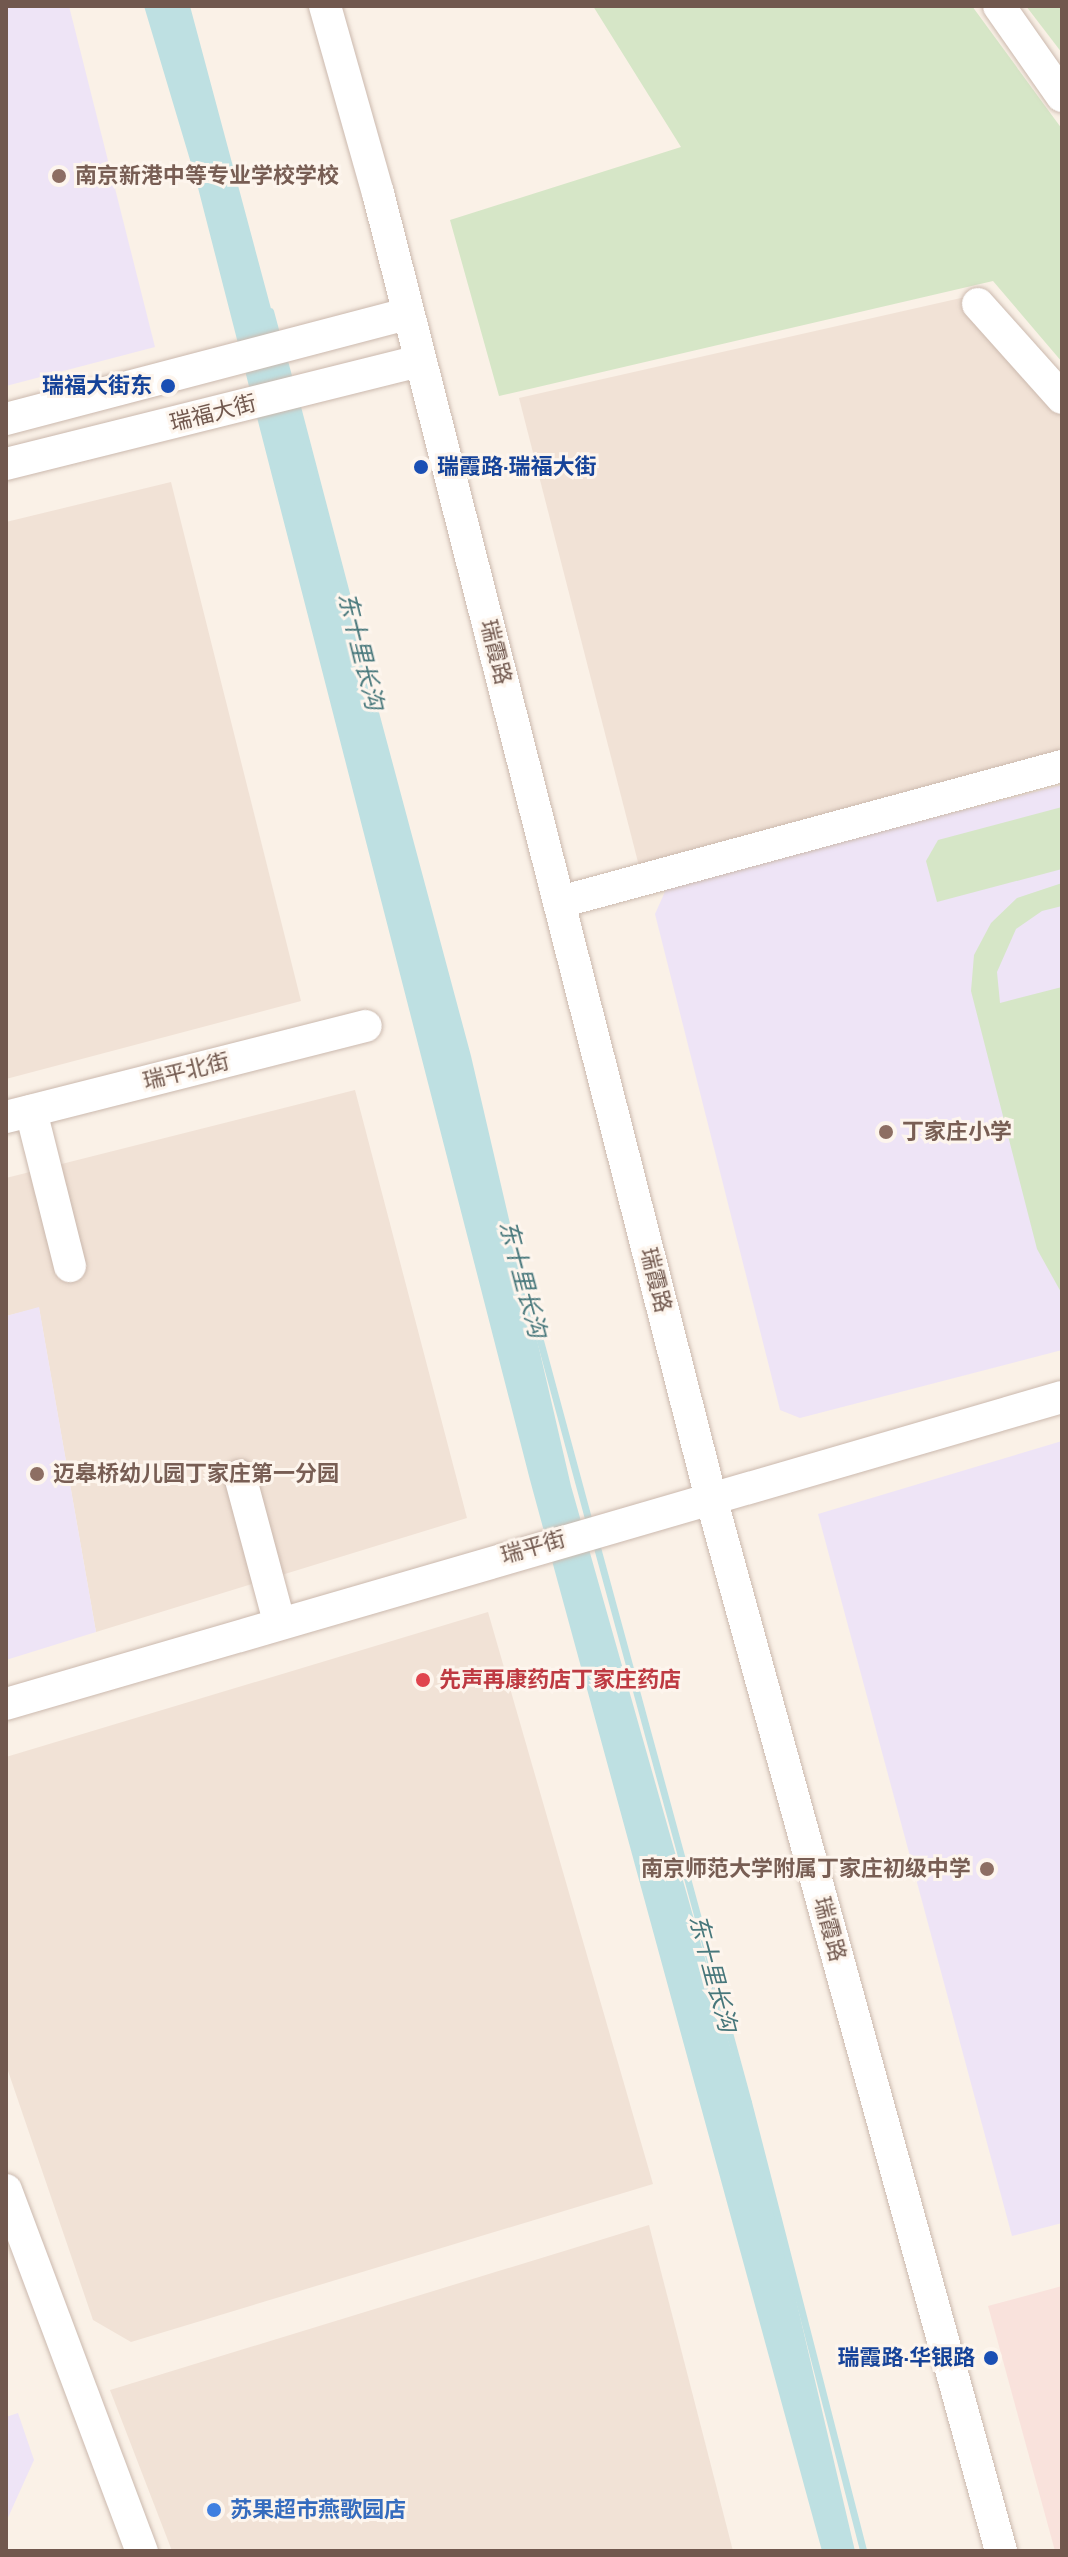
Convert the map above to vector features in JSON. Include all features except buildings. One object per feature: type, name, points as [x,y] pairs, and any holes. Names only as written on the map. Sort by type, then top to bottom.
[{"type":"street","name":"瑞霞路","points":[[325,6],[560,902],[711,1498],[1001,2551]]},
{"type":"street","points":[[999,6],[1062,96]]},
{"type":"street","points":[[978,304],[1062,398]]},
{"type":"street","name":"瑞福大街","points":[[6,419],[407,314]]},
{"type":"street","name":"瑞福大街","points":[[6,464],[420,361]]},
{"type":"street","points":[[560,902],[1062,766]]},
{"type":"street","name":"瑞平北街","points":[[19,1114],[366,1026]]},
{"type":"street","points":[[19,1114],[70,1266]]},
{"type":"street","name":"瑞平街","points":[[6,1704],[538,1545],[1062,1397]]},
{"type":"street","points":[[240,1476],[279,1622]]},
{"type":"street","points":[[6,2190],[142,2551]]},
{"type":"shaded area","name":"南京新港中等专业学校学校","points":[[6,6],[69,6],[155,347],[6,386]]},
{"type":"shaded area","points":[[983,293],[1062,385],[1062,774],[640,870],[519,398]]},
{"type":"shaded area","points":[[171,482],[301,1001],[6,1079],[6,522]]},
{"type":"shaded area","name":"丁家庄小学","points":[[1062,785],[1062,1350],[800,1418],[780,1410],[655,914],[668,885]]},
{"type":"shaded area","points":[[355,1090],[467,1518],[96,1632],[39,1308],[6,1316],[6,1178]]},
{"type":"shaded area","name":"迈皋桥幼儿园丁家庄第一分园","points":[[39,1307],[96,1632],[6,1660],[6,1316]]},
{"type":"shaded area","name":"南京师范大学附属丁家庄初级中学","points":[[1062,1441],[1062,2223],[1012,2236],[818,1514]]},
{"type":"shaded area","points":[[488,1612],[653,2184],[131,2342],[93,2320],[6,2065],[6,1757]]},
{"type":"shaded area","points":[[649,2225],[733,2551],[172,2551],[110,2390]]},
{"type":"shaded area","points":[[1062,2286],[1062,2551],[1055,2551],[988,2306]]},
{"type":"shaded area","points":[[18,2413],[34,2460],[6,2522],[6,2417]]},
{"type":"green space","points":[[593,6],[972,6],[1062,129],[1062,362],[993,281],[499,396],[450,220],[681,147]]},
{"type":"green space","points":[[1026,6],[1062,6],[1062,53]]},
{"type":"green space","points":[[1062,807],[1062,869],[937,902],[926,861],[938,840]]},
{"type":"green space","points":[[1062,883],[1062,906],[1042,911],[1016,929],[997,972],[1000,1003],[1062,987],[1062,1294],[1037,1249],[971,991],[974,955],[991,923],[1017,898]]},
{"type":"water","points":[[144,6],[190,6],[471,1056],[571,1486],[768,2180],[855,2551],[822,2551],[530,1480],[196,180]]},
{"type":"waterway","name":"东十里长沟","points":[[270,311],[278,341]]},
{"type":"waterway","name":"东十里长沟","points":[[283,357],[290,383]]},
{"type":"waterway","name":"东十里长沟","points":[[295,399],[375,704]]},
{"type":"waterway","name":"东十里长沟","points":[[521,1270],[590,1525]]},
{"type":"waterway","name":"东十里长沟","points":[[595,1540],[748,2102],[863,2551]]},
{"type":"place","name":"南京新港中等专业学校学校","points":[[59,176]]},
{"type":"place","name":"瑞福大街东","points":[[168,386]]},
{"type":"place","name":"瑞霞路·瑞福大街","points":[[421,467]]},
{"type":"place","name":"丁家庄小学","points":[[886,1132]]},
{"type":"place","name":"迈皋桥幼儿园丁家庄第一分园","points":[[37,1474]]},
{"type":"place","name":"先声再康药店丁家庄药店","points":[[423,1680]]},
{"type":"place","name":"南京师范大学附属丁家庄初级中学","points":[[987,1869]]},
{"type":"place","name":"瑞霞路·华银路","points":[[991,2358]]},
{"type":"place","name":"苏果超市燕歌园店","points":[[214,2510]]}]
